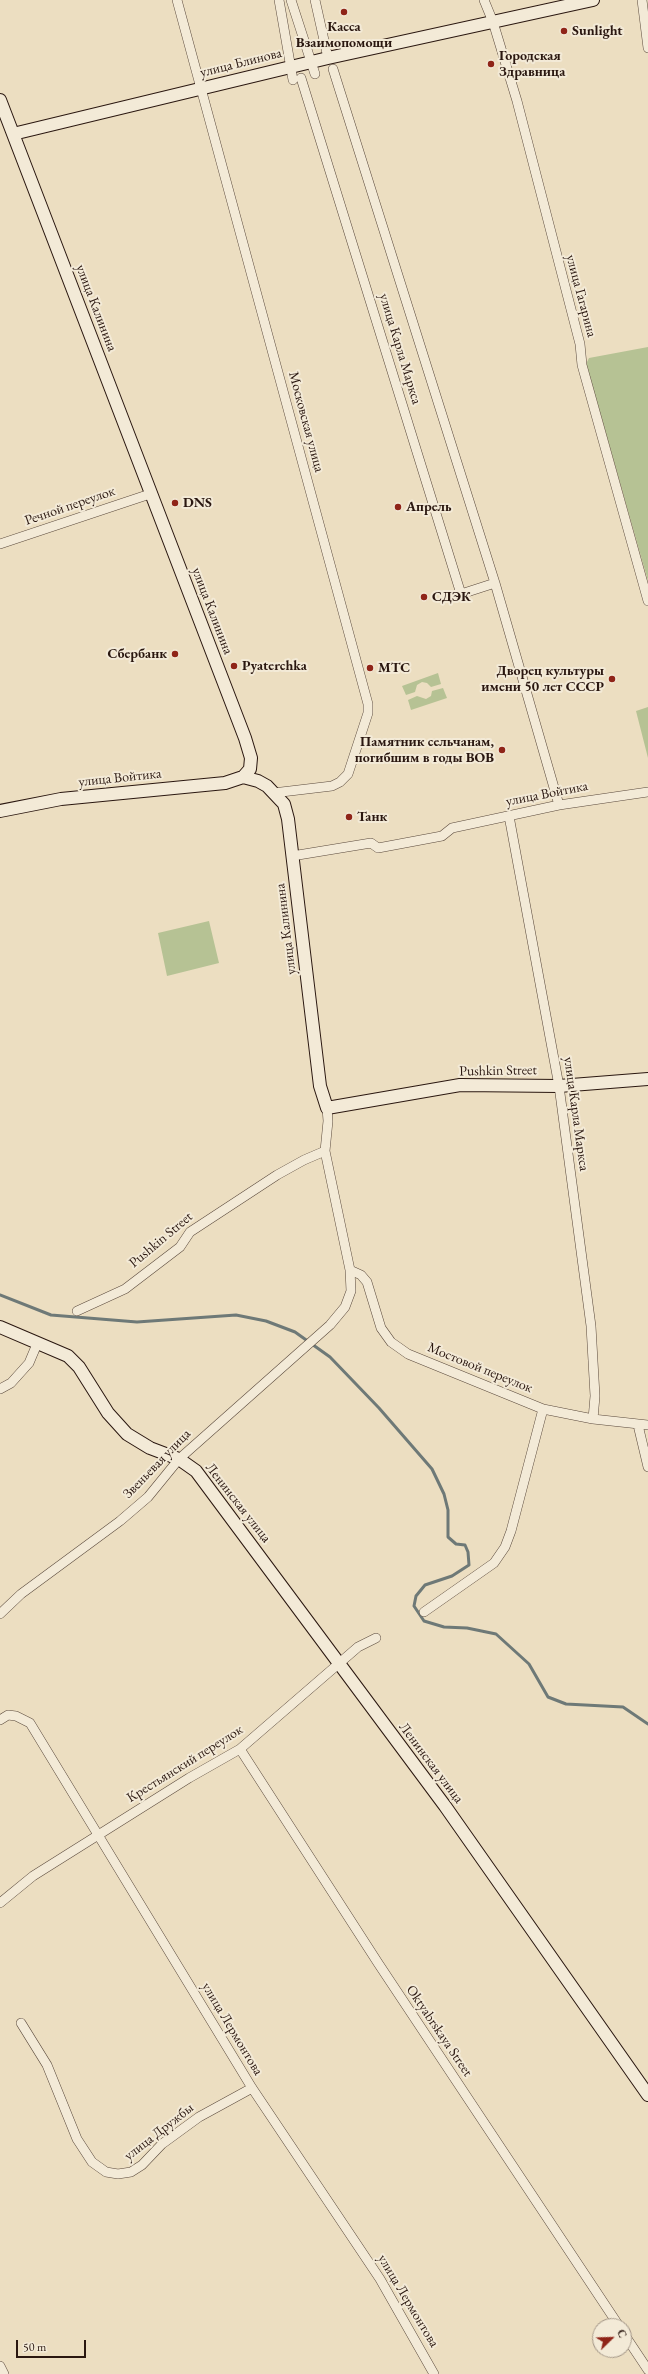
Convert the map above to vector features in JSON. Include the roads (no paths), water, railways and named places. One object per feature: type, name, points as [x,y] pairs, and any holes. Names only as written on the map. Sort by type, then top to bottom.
[{"type":"main road","name":"улица Блинова","points":[[13,134],[311,62],[330,63],[493,22],[548,5],[593,0]]},
{"type":"main road","name":"улица Калинина","points":[[0,100],[150,494],[245,738],[251,758],[250,769],[243,777],[258,781],[284,804],[288,819],[320,1086],[326,1108]]},
{"type":"main road","name":"улица Войтика","points":[[0,811],[61,799],[225,783],[243,777]]},
{"type":"main road","name":"Pushkin Street","points":[[326,1108],[460,1085],[559,1086],[648,1079]]},
{"type":"main road","name":"Ленинская улица","points":[[0,1327],[68,1356],[79,1367],[108,1413],[127,1434],[150,1448],[179,1459],[196,1471],[212,1490],[445,1806],[648,2095]]},
{"type":"street","name":"Московская улица","points":[[178,0],[252,282],[368,704],[368,713],[348,774],[340,782],[332,786],[273,793]]},
{"type":"street","name":"улица Карла Маркса","points":[[278,0],[290,67],[297,79],[461,594],[495,583]]},
{"type":"street","points":[[292,0],[315,74]]},
{"type":"street","name":"улица Карла Маркса","points":[[315,0],[330,63],[495,583],[559,805]]},
{"type":"street","name":"улица Гагарина","points":[[484,0],[493,22],[517,100],[585,373],[648,601]]},
{"type":"street","points":[[642,0],[648,48]]},
{"type":"street","name":"Речной переулок","points":[[0,544],[150,494]]},
{"type":"street","name":"улица Войтика","points":[[292,856],[371,843],[378,848],[442,836],[452,828],[559,805],[648,792]]},
{"type":"street","name":"улица Карла Маркса","points":[[509,816],[559,1086],[591,1326],[595,1396],[593,1419]]},
{"type":"street","name":"улица Калинина","points":[[321,1333],[345,1307],[351,1291],[350,1270],[325,1151],[328,1121],[326,1108]]},
{"type":"street","name":"Pushkin Street","points":[[77,1311],[125,1289],[180,1247],[190,1232],[277,1175],[304,1160],[325,1151]]},
{"type":"street","name":"Мостовой переулок","points":[[350,1270],[361,1275],[367,1282],[381,1328],[397,1346],[408,1354],[543,1409],[593,1419],[648,1425]]},
{"type":"street","name":"Звеньевая улица","points":[[0,1614],[21,1594],[120,1521],[148,1497],[179,1459],[321,1333]]},
{"type":"street","points":[[0,1389],[11,1382],[29,1364],[37,1344]]},
{"type":"street","points":[[424,1612],[494,1563],[505,1547],[511,1531],[543,1409]]},
{"type":"street","points":[[638,1425],[648,1467]]},
{"type":"street","name":"Крестьянский переулок","points":[[0,1903],[33,1876],[189,1778],[240,1749],[358,1647],[376,1638]]},
{"type":"street","name":"улица Лермонтова","points":[[0,1720],[8,1715],[16,1716],[30,1723],[252,2088],[380,2279],[434,2374]]},
{"type":"street","name":"Oktyabrskaya Street","points":[[240,1749],[378,1963],[614,2318]]},
{"type":"street","name":"улица Дружбы","points":[[21,2023],[47,2065],[77,2138],[92,2162],[106,2172],[118,2174],[131,2172],[142,2165],[162,2144],[199,2117],[252,2088]]},
{"type":"street","points":[[632,2346],[648,2370]]},
{"type":"street","points":[[0,2366],[4,2374]]},
{"type":"waterway","points":[[0,1295],[51,1315],[137,1322],[236,1315],[266,1321],[295,1332],[330,1357],[379,1408],[432,1469],[444,1494],[448,1510],[448,1537],[456,1544],[465,1545],[468,1552],[469,1565],[452,1576],[425,1585],[416,1596],[414,1606],[424,1621],[444,1627],[467,1628],[496,1634],[529,1664],[548,1697],[566,1704],[623,1707],[648,1724]]},
{"type":"place","name":"Касса Взаимопомощи","points":[[344,12]]},
{"type":"place","name":"Sunlight","points":[[564,31]]},
{"type":"place","name":"Городская Здравница","points":[[491,64]]},
{"type":"place","name":"DNS","points":[[175,503]]},
{"type":"place","name":"Апрель","points":[[398,507]]},
{"type":"place","name":"СДЭК","points":[[424,597]]},
{"type":"place","name":"Сбербанк","points":[[175,654]]},
{"type":"place","name":"Pyaterchka","points":[[234,666]]},
{"type":"place","name":"МТС","points":[[370,668]]},
{"type":"place","name":"Дворец культуры имени 50 лет СССР","points":[[612,679]]},
{"type":"place","name":"Памятник сельчанам, погибшим в годы ВОВ","points":[[502,750]]},
{"type":"place","name":"Танк","points":[[349,817]]}]
